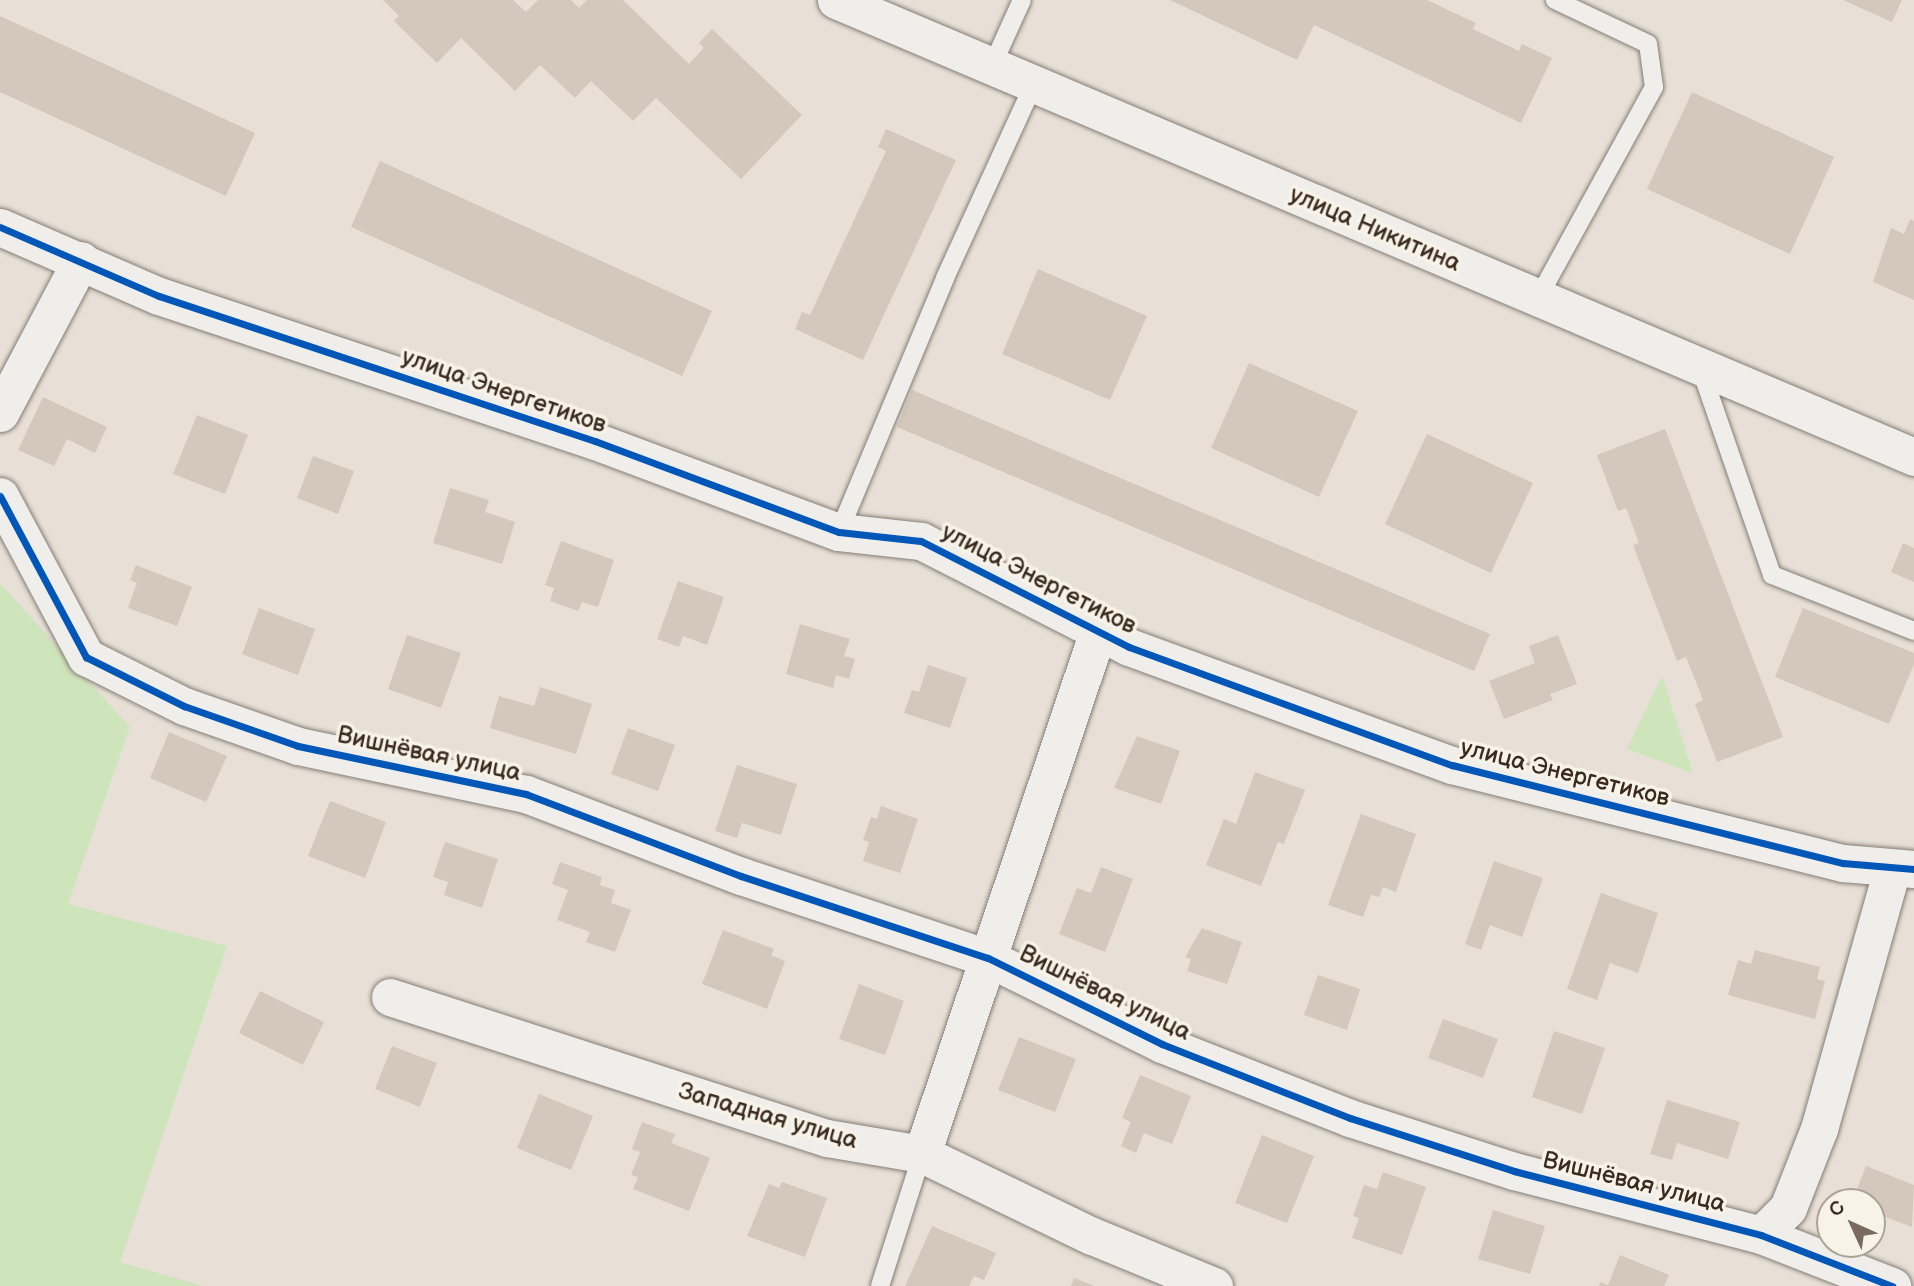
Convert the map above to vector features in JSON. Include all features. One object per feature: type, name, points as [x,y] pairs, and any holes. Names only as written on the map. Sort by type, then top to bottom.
[{"type":"street","name":"улица Никитина","points":[[836,0],[1914,457]]},
{"type":"street","name":"улица Энергетиков","points":[[0,227],[159,296],[595,441],[839,532],[920,541],[1129,647],[1452,765],[1843,863],[1903,869]]},
{"type":"street","points":[[0,413],[81,260]]},
{"type":"street","name":"Вишнёвая улица","points":[[0,496],[86,657],[184,706],[299,746],[526,794],[741,876],[988,958],[1162,1044],[1349,1118],[1514,1171],[1762,1235],[1892,1286]]},
{"type":"street","points":[[922,1154],[1098,631]]},
{"type":"street","points":[[1762,1235],[1788,1208],[1819,1129],[1903,869]]},
{"type":"street","name":"Западная улица","points":[[390,997],[827,1138],[922,1154],[1092,1236],[1214,1286]]},
{"type":"lane","points":[[992,66],[1022,0]]},
{"type":"lane","points":[[1538,298],[1654,87],[1648,44],[1555,0]]},
{"type":"lane","points":[[839,532],[945,278],[1034,84]]},
{"type":"lane","points":[[1700,367],[1772,575],[1914,631]]},
{"type":"lane","points":[[880,1286],[922,1154]]},
{"type":"green space","points":[[0,583],[130,727],[68,904],[227,946],[120,1262],[203,1286],[0,1286]]},
{"type":"green space","points":[[1662,676],[1693,773],[1627,749]]},
{"type":"building","points":[[383,0],[513,0],[526,12],[538,0],[571,0],[579,8],[587,0],[623,0],[689,64],[704,48],[699,43],[712,29],[802,115],[741,179],[656,98],[633,121],[591,81],[575,98],[540,65],[515,91],[461,38],[437,63],[394,21],[399,16]]},
{"type":"building","points":[[1170,0],[1427,0],[1476,23],[1473,29],[1519,51],[1522,44],[1552,58],[1521,123],[1314,25],[1297,60]]},
{"type":"building","points":[[1843,0],[1902,0],[1892,22]]},
{"type":"building","points":[[0,16],[255,133],[226,196],[0,92]]},
{"type":"building","points":[[1692,92],[1834,157],[1790,254],[1647,189]]},
{"type":"building","points":[[886,129],[956,160],[863,360],[795,329],[802,312],[810,315],[886,151],[878,147]]},
{"type":"building","points":[[380,161],[712,311],[682,376],[351,227]]},
{"type":"building","points":[[1910,219],[1914,221],[1914,300],[1873,282],[1891,228],[1904,234]]},
{"type":"building","points":[[1038,269],[1147,316],[1110,400],[1002,354]]},
{"type":"building","points":[[1249,363],[1358,411],[1319,497],[1211,448]]},
{"type":"building","points":[[912,390],[1490,634],[1474,671],[897,427]]},
{"type":"building","points":[[43,397],[107,427],[95,453],[67,439],[54,466],[18,450]]},
{"type":"building","points":[[197,415],[248,435],[225,494],[173,474]]},
{"type":"building","points":[[1665,429],[1783,737],[1717,762],[1695,704],[1703,700],[1686,657],[1677,661],[1633,545],[1639,543],[1626,508],[1618,511],[1597,455]]},
{"type":"building","points":[[1427,434],[1533,483],[1491,573],[1385,524]]},
{"type":"building","points":[[313,456],[354,471],[338,514],[297,498]]},
{"type":"building","points":[[450,488],[489,500],[485,512],[515,522],[502,564],[433,543]]},
{"type":"building","points":[[561,541],[614,560],[598,607],[582,602],[578,611],[550,601],[554,588],[545,585]]},
{"type":"building","points":[[1903,543],[1914,548],[1914,582],[1891,572]]},
{"type":"building","points":[[136,565],[192,587],[177,626],[128,608],[137,583],[130,580]]},
{"type":"building","points":[[678,581],[724,597],[707,645],[683,636],[679,647],[657,639]]},
{"type":"building","points":[[259,608],[315,629],[298,675],[242,654]]},
{"type":"building","points":[[1803,608],[1914,653],[1914,664],[1889,724],[1775,677]]},
{"type":"building","points":[[800,624],[850,639],[844,656],[855,659],[849,679],[836,675],[833,688],[786,674]]},
{"type":"building","points":[[407,635],[461,653],[441,708],[388,689]]},
{"type":"building","points":[[1558,635],[1577,684],[1550,694],[1553,700],[1504,719],[1489,681],[1535,663],[1529,646]]},
{"type":"building","points":[[928,665],[967,678],[950,728],[904,713],[912,690],[919,692]]},
{"type":"building","points":[[540,687],[592,704],[576,754],[490,728],[499,696],[534,706]]},
{"type":"building","points":[[628,728],[675,745],[658,791],[611,774]]},
{"type":"building","points":[[169,732],[227,756],[206,802],[150,778]]},
{"type":"building","points":[[1137,736],[1180,751],[1161,804],[1114,788]]},
{"type":"building","points":[[737,765],[797,784],[781,835],[742,823],[737,838],[715,831]]},
{"type":"building","points":[[1255,772],[1305,790],[1284,844],[1278,842],[1261,886],[1206,865],[1224,819],[1236,824]]},
{"type":"building","points":[[330,801],[386,822],[365,878],[308,856]]},
{"type":"building","points":[[881,806],[918,819],[900,873],[863,861],[869,842],[863,840],[871,817],[877,819]]},
{"type":"building","points":[[1361,814],[1416,834],[1396,892],[1383,887],[1379,897],[1371,895],[1363,917],[1328,905]]},
{"type":"building","points":[[445,842],[498,859],[482,908],[444,895],[448,882],[433,877]]},
{"type":"building","points":[[1494,861],[1543,878],[1522,937],[1490,925],[1481,950],[1465,944]]},
{"type":"building","points":[[560,862],[602,877],[600,885],[615,890],[611,903],[631,910],[615,952],[586,942],[590,932],[557,920],[568,890],[552,884]]},
{"type":"building","points":[[1101,867],[1133,879],[1105,952],[1059,934],[1077,888],[1091,893]]},
{"type":"building","points":[[1601,893],[1658,913],[1638,973],[1610,963],[1597,1000],[1567,989]]},
{"type":"building","points":[[1202,928],[1242,942],[1227,984],[1187,971],[1191,959],[1185,957]]},
{"type":"building","points":[[723,930],[774,949],[771,955],[785,961],[767,1009],[702,984]]},
{"type":"building","points":[[1755,950],[1820,967],[1817,979],[1825,981],[1815,1019],[1728,995],[1738,960],[1751,964]]},
{"type":"building","points":[[1318,975],[1360,989],[1347,1030],[1304,1015]]},
{"type":"building","points":[[859,984],[904,1001],[885,1055],[839,1039]]},
{"type":"building","points":[[260,991],[324,1022],[303,1065],[239,1033]]},
{"type":"building","points":[[1443,1019],[1498,1039],[1483,1078],[1428,1058]]},
{"type":"building","points":[[1554,1031],[1605,1048],[1582,1114],[1532,1097]]},
{"type":"building","points":[[1019,1037],[1076,1059],[1055,1112],[998,1090]]},
{"type":"building","points":[[392,1046],[437,1063],[420,1107],[375,1089]]},
{"type":"building","points":[[1140,1075],[1191,1096],[1172,1144],[1144,1133],[1136,1153],[1121,1146],[1131,1122],[1122,1118]]},
{"type":"building","points":[[539,1094],[593,1116],[571,1170],[517,1148]]},
{"type":"building","points":[[1667,1100],[1740,1122],[1728,1159],[1677,1143],[1672,1160],[1650,1154]]},
{"type":"building","points":[[642,1122],[675,1134],[671,1143],[710,1158],[689,1211],[633,1189],[638,1177],[631,1175],[640,1152],[632,1149]]},
{"type":"building","points":[[1262,1135],[1314,1156],[1287,1223],[1235,1203]]},
{"type":"building","points":[[1866,1166],[1914,1185],[1912,1227],[1886,1217],[1886,1188],[1857,1188]]},
{"type":"building","points":[[1383,1172],[1426,1187],[1402,1255],[1352,1238],[1359,1218],[1353,1216],[1364,1185],[1377,1189]]},
{"type":"building","points":[[782,1182],[827,1198],[805,1257],[747,1236],[769,1184],[779,1188]]},
{"type":"building","points":[[1493,1210],[1545,1226],[1530,1274],[1478,1259]]},
{"type":"building","points":[[932,1226],[996,1253],[984,1280],[974,1276],[969,1286],[905,1286]]},
{"type":"building","points":[[1620,1255],[1669,1275],[1664,1286],[1599,1286],[1600,1282],[1608,1285]]},
{"type":"building","points":[[1074,1278],[1095,1286],[1071,1286]]},
{"type":"cycle path","points":[[0,227],[159,296],[595,441],[839,532],[921,541],[1129,647],[1452,765],[1843,863],[1914,869]]},
{"type":"cycle path","points":[[0,496],[86,657],[184,706],[298,746],[526,794],[741,876],[988,958],[1162,1044],[1350,1118],[1514,1171],[1761,1235],[1892,1286]]}]
